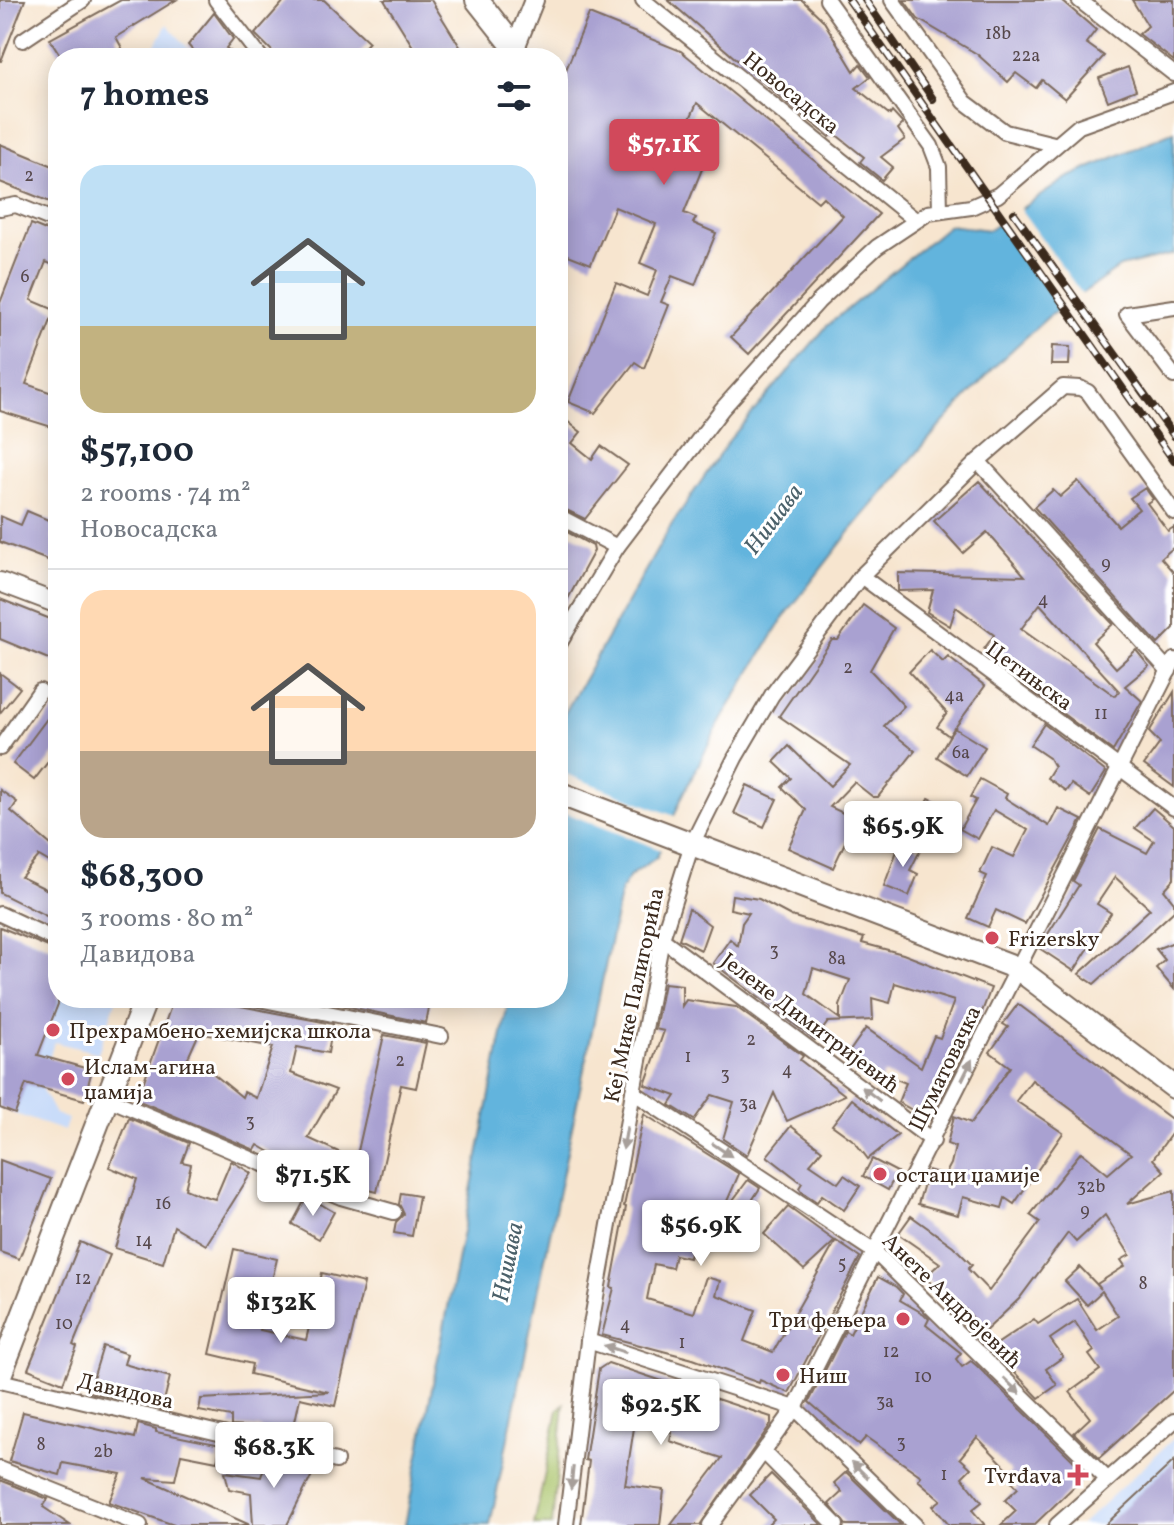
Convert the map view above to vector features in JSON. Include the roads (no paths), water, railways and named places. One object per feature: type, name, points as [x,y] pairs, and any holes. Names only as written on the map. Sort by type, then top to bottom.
[{"type":"main road","points":[[477,0],[511,48]]},
{"type":"main road","points":[[568,797],[1017,968],[1174,1087]]},
{"type":"main road","points":[[0,1375],[142,1008]]},
{"type":"street","points":[[23,40],[83,0]]},
{"type":"street","points":[[216,0],[253,48]]},
{"type":"street","points":[[516,48],[534,0]]},
{"type":"street","name":"Новосадска","points":[[643,0],[914,219]]},
{"type":"street","points":[[827,0],[931,146],[939,167],[940,211]]},
{"type":"street","points":[[892,0],[965,102],[1005,132],[1054,144]]},
{"type":"street","points":[[1079,0],[1174,74]]},
{"type":"street","points":[[568,629],[617,547],[671,473],[768,355],[827,293],[914,219],[982,204],[1028,173],[1054,144],[1079,126],[1174,92]]},
{"type":"street","points":[[0,208],[16,205],[48,218]]},
{"type":"street","points":[[1174,307],[1127,314],[1174,376]]},
{"type":"street","name":"Кеј Мике Палигорића","points":[[566,1525],[588,1341],[662,939],[692,844],[735,758],[772,695],[861,576],[978,461],[1063,387],[1080,388],[1094,400],[1174,512]]},
{"type":"street","points":[[978,461],[1172,665]]},
{"type":"street","points":[[568,521],[617,547]]},
{"type":"street","name":"Цетињска","points":[[861,576],[1174,808]]},
{"type":"street","points":[[0,582],[48,600]]},
{"type":"street","name":"Шуматовачка","points":[[710,1525],[795,1408],[1172,665]]},
{"type":"street","points":[[0,748],[40,691]]},
{"type":"street","points":[[0,914],[48,936]]},
{"type":"street","name":"Јелене Димитријевић","points":[[662,939],[933,1141]]},
{"type":"street","points":[[303,1008],[441,1036]]},
{"type":"street","name":"Анете Андрејевић","points":[[633,1092],[876,1253],[1107,1479]]},
{"type":"street","points":[[107,1098],[341,1197],[394,1212]]},
{"type":"street","points":[[588,1341],[795,1408],[915,1525]]},
{"type":"street","name":"Давидова","points":[[0,1381],[336,1461]]},
{"type":"street","points":[[1057,1525],[1174,1421]]},
{"type":"street","points":[[764,1452],[836,1525]]},
{"type":"street","points":[[0,1469],[140,1525]]},
{"type":"water","name":"Нишава","points":[[1174,131],[1174,254],[1120,267],[1048,317],[1001,360],[852,529],[784,617],[722,718],[682,797],[657,857],[630,876],[621,890],[490,1525],[405,1525],[507,1008],[568,1008],[568,707],[670,527],[730,439],[827,326],[949,225],[989,230],[1067,178]]},
{"type":"railway","points":[[849,0],[1174,461]]},
{"type":"railway","points":[[865,0],[933,99]]},
{"type":"railway","points":[[1014,213],[1174,436]]},
{"type":"place","name":"Frizersky","points":[[992,938]]},
{"type":"place","name":"Прехрамбено-хемијска школа","points":[[53,1030]]},
{"type":"place","name":"Ислам-агина џамија","points":[[68,1079]]},
{"type":"place","name":"остаци џамије","points":[[880,1174]]},
{"type":"place","name":"Три фењера","points":[[903,1319]]},
{"type":"place","name":"Ниш","points":[[783,1375]]},
{"type":"place","name":"Tvrđava","points":[[1078,1475]]}]
